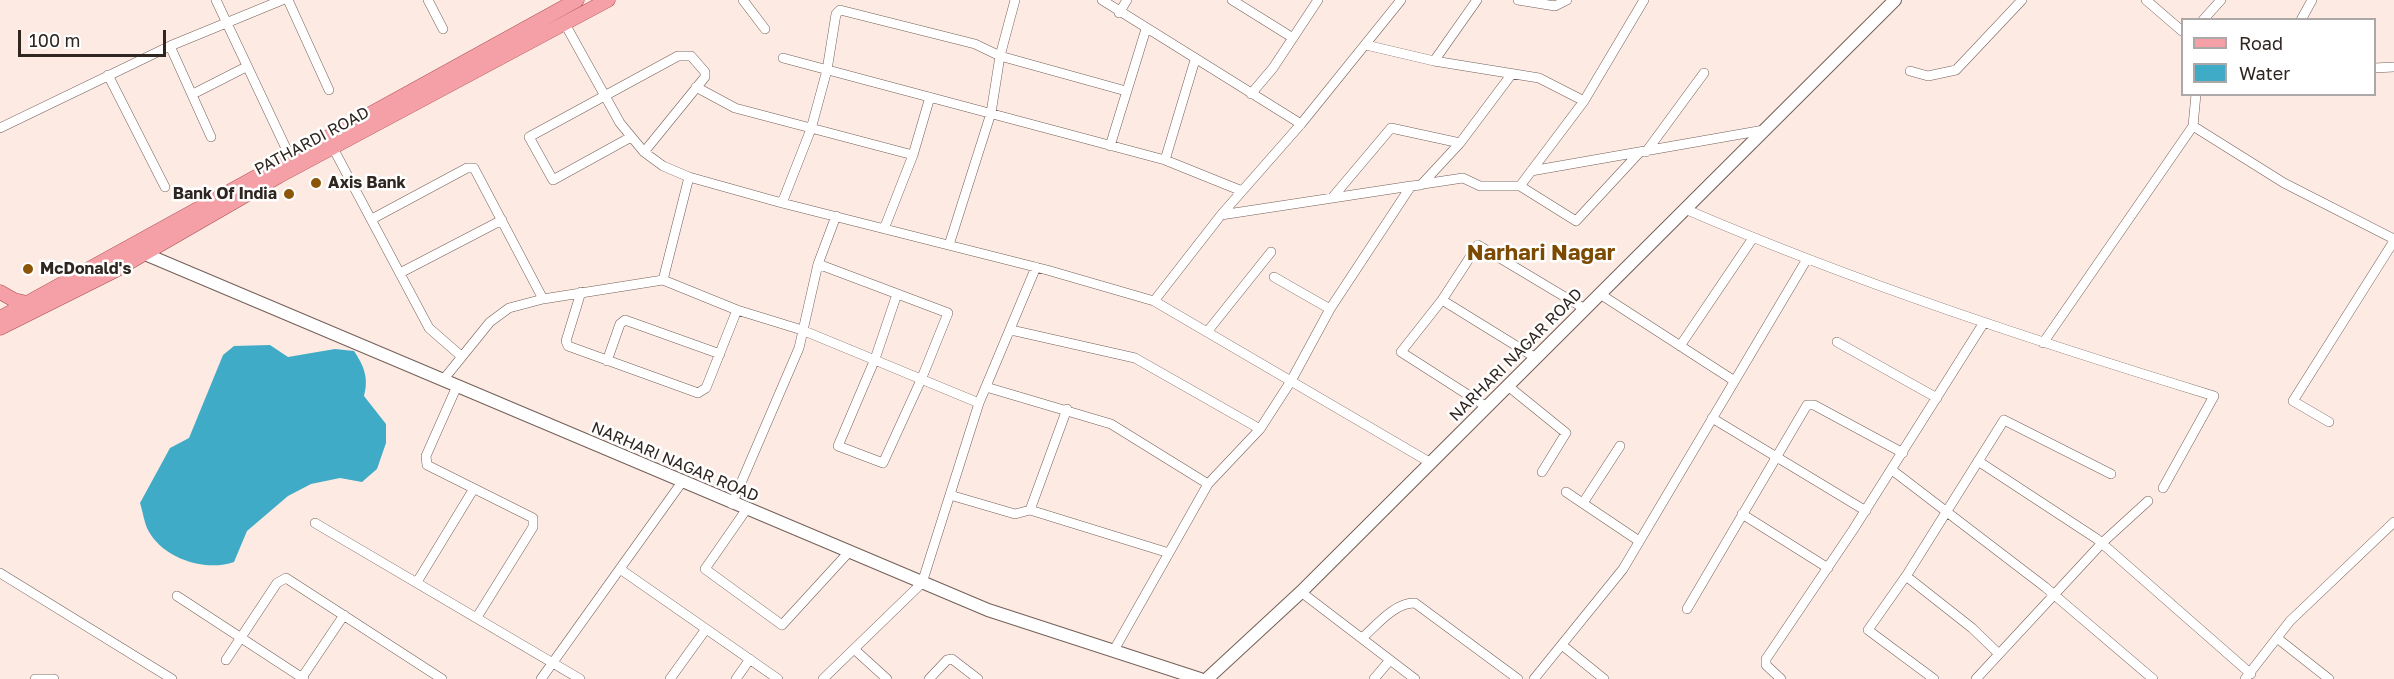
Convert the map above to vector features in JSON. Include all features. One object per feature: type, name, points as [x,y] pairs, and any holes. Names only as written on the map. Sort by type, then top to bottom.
[{"type":"main road","points":[[0,328],[293,164],[558,5],[577,0]]},
{"type":"main road","name":"PATHARDI ROAD","points":[[293,164],[333,148],[608,0]]},
{"type":"main road","points":[[0,318],[140,249]]},
{"type":"main road","points":[[0,292],[14,300],[27,303]]},
{"type":"street","points":[[216,0],[293,164]]},
{"type":"street","points":[[0,128],[170,46],[282,0]]},
{"type":"street","points":[[288,0],[329,90]]},
{"type":"street","points":[[428,0],[443,29]]},
{"type":"street","points":[[743,0],[765,29]]},
{"type":"street","points":[[949,245],[991,113],[1000,56],[1015,0]]},
{"type":"street","points":[[1102,0],[1119,13],[1301,124]]},
{"type":"street","points":[[1119,13],[1127,0]]},
{"type":"street","points":[[1232,0],[1293,38]]},
{"type":"street","points":[[1251,94],[1318,0]]},
{"type":"street","points":[[1154,301],[1221,215],[1301,124],[1401,0]]},
{"type":"street","points":[[1434,61],[1477,0]]},
{"type":"street","points":[[1518,0],[1555,6],[1567,0]]},
{"type":"street","points":[[1520,186],[1584,101],[1644,0]]},
{"type":"street","name":"NARHARI NAGAR ROAD","points":[[1207,679],[1301,592],[1895,0]]},
{"type":"street","points":[[1910,71],[1928,76],[1956,70],[2022,0]]},
{"type":"street","points":[[2146,0],[2181,30]]},
{"type":"street","points":[[2206,18],[2221,0]]},
{"type":"street","points":[[2302,18],[2312,0]]},
{"type":"street","points":[[558,5],[565,24],[604,95],[631,137],[644,152],[663,166],[689,177],[782,203],[1036,267],[1154,301],[1431,463]]},
{"type":"street","points":[[782,203],[811,129],[826,70],[836,14],[843,9],[975,44],[1000,56],[1126,91]]},
{"type":"street","points":[[1110,146],[1146,29]]},
{"type":"street","points":[[1366,45],[1434,61],[1548,81],[1584,101]]},
{"type":"street","points":[[170,46],[211,137]]},
{"type":"street","points":[[631,137],[555,180],[550,178],[530,135],[685,54],[696,60],[705,72],[705,77],[644,152]]},
{"type":"street","points":[[783,58],[1165,160],[1242,191]]},
{"type":"street","points":[[1165,160],[1195,60]]},
{"type":"street","points":[[193,94],[246,67]]},
{"type":"street","points":[[2376,68],[2394,67]]},
{"type":"street","points":[[1221,215],[1463,178],[1480,186],[1520,186],[1576,221],[1642,152],[1704,73]]},
{"type":"street","points":[[108,75],[165,187]]},
{"type":"street","points":[[1114,650],[1208,484],[1260,429],[1291,381],[1329,309],[1416,186],[1460,143],[1511,75]]},
{"type":"street","points":[[696,87],[735,108],[913,155]]},
{"type":"street","points":[[2043,343],[2193,126],[2196,96]]},
{"type":"street","points":[[884,228],[913,155],[930,97]]},
{"type":"street","points":[[2193,126],[2284,183],[2394,240],[2293,401],[2329,422]]},
{"type":"street","points":[[1332,198],[1391,128],[1460,143]]},
{"type":"street","points":[[1531,171],[1764,130]]},
{"type":"street","points":[[333,148],[429,328],[461,356]]},
{"type":"street","points":[[372,219],[471,167],[476,171],[543,299]]},
{"type":"street","points":[[663,280],[689,177]]},
{"type":"street","points":[[1685,209],[1807,259],[1983,324],[2214,396],[2163,488]]},
{"type":"street","points":[[732,504],[799,348],[818,264],[836,216]]},
{"type":"street","points":[[400,273],[502,220]]},
{"type":"street","points":[[1680,345],[1753,238]]},
{"type":"street","points":[[1487,407],[1401,352],[1442,300],[1478,245],[1585,309]]},
{"type":"street","name":"NARHARI NAGAR ROAD","points":[[140,249],[746,510],[987,610],[1200,679]]},
{"type":"street","points":[[1207,332],[1270,252]]},
{"type":"street","points":[[1534,679],[1607,593],[1807,259]]},
{"type":"street","points":[[818,264],[948,313],[884,463],[838,446],[875,359],[897,294]]},
{"type":"street","points":[[823,679],[922,583],[979,403],[1036,267]]},
{"type":"street","points":[[1274,276],[1329,309]]},
{"type":"street","points":[[443,380],[498,315],[509,308],[581,292],[663,280],[737,310],[802,330],[979,403]]},
{"type":"street","points":[[581,292],[566,344],[571,348],[698,393],[706,388],[737,310]]},
{"type":"street","points":[[1600,294],[1733,380]]},
{"type":"street","points":[[1442,300],[1536,358]]},
{"type":"street","points":[[607,361],[620,324],[625,320],[720,354]]},
{"type":"street","points":[[1781,679],[1768,668],[1766,659],[1866,511],[1983,324]]},
{"type":"street","points":[[1011,330],[1136,358],[1260,429]]},
{"type":"street","points":[[1837,342],[1937,398]]},
{"type":"street","points":[[457,386],[426,461],[431,469],[533,518],[533,527],[477,617]]},
{"type":"street","points":[[1508,386],[1566,433],[1542,472]]},
{"type":"street","points":[[986,387],[1067,409],[1120,428],[1208,484]]},
{"type":"street","points":[[1687,609],[1805,407],[1811,404],[1903,453]]},
{"type":"street","points":[[1030,510],[1067,409]]},
{"type":"street","points":[[1712,418],[1866,511]]},
{"type":"street","points":[[1934,679],[1868,630],[1906,576],[2004,420],[2111,474]]},
{"type":"street","points":[[1583,503],[1620,446]]},
{"type":"street","points":[[1978,461],[2102,543],[2248,676],[2290,621],[2338,572],[2394,522]]},
{"type":"street","points":[[1892,470],[1947,510],[2054,595],[2153,679]]},
{"type":"street","points":[[541,679],[682,482]]},
{"type":"street","points":[[417,582],[473,490]]},
{"type":"street","points":[[1566,492],[1639,541]]},
{"type":"street","points":[[950,495],[1015,514],[1030,510],[1169,553]]},
{"type":"street","points":[[1976,679],[2102,543],[2148,501]]},
{"type":"street","points":[[746,510],[705,569],[782,625],[848,553]]},
{"type":"street","points":[[1742,514],[1828,568]]},
{"type":"street","points":[[315,523],[580,679]]},
{"type":"street","points":[[620,569],[778,679]]},
{"type":"street","points":[[0,573],[172,679]]},
{"type":"street","points":[[1906,576],[1972,628],[1999,654]]},
{"type":"street","points":[[226,660],[282,578],[344,615],[442,679]]},
{"type":"street","points":[[1301,592],[1415,679]]},
{"type":"street","points":[[177,596],[302,679],[344,615]]},
{"type":"street","points":[[1362,638],[1395,610],[1407,603],[1415,603],[1518,679]]},
{"type":"street","points":[[670,679],[706,629]]},
{"type":"street","points":[[2277,638],[2329,679]]},
{"type":"street","points":[[1562,645],[1604,679]]},
{"type":"street","points":[[854,649],[887,679]]},
{"type":"street","points":[[929,679],[946,660],[952,658],[978,679]]},
{"type":"street","points":[[736,679],[750,659]]},
{"type":"street","points":[[1374,679],[1390,660]]},
{"type":"street","points":[[35,679],[54,679]]},
{"type":"water","points":[[270,345],[288,357],[335,349],[354,351],[365,372],[364,396],[386,424],[386,443],[377,469],[362,482],[340,478],[311,484],[288,496],[247,531],[234,562],[223,565],[198,564],[174,556],[155,540],[148,530],[140,503],[170,448],[189,438],[223,355],[234,346]]},
{"type":"place","name":"Axis Bank","points":[[316,183]]},
{"type":"place","name":"Bank Of India","points":[[289,194]]},
{"type":"place","name":"McDonald's","points":[[28,269]]},
{"type":"district","name":"Narhari Nagar","points":[[1541,253]]}]
